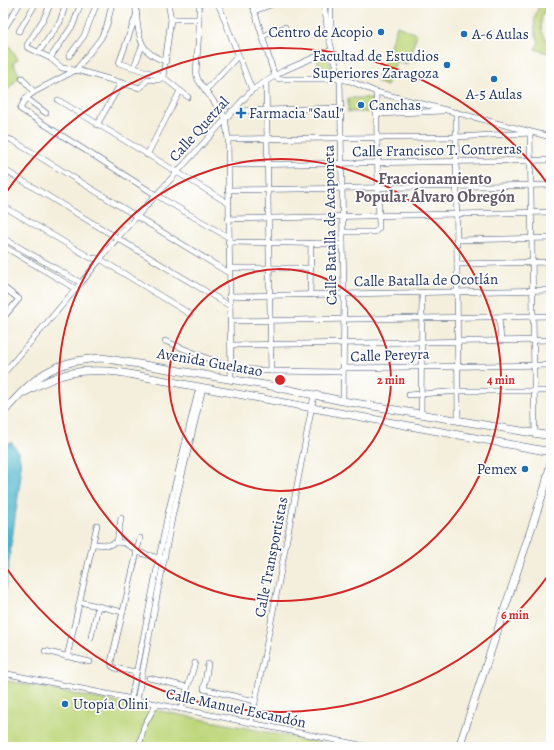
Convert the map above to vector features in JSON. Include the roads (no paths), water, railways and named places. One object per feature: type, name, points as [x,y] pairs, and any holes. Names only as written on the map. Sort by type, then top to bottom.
[{"type":"main road","name":"Avenida Guelatao","points":[[3,412],[36,378],[50,369],[86,358],[119,360],[231,379],[343,401],[551,436]]},
{"type":"main road","name":"Avenida Guelatao","points":[[16,397],[56,376],[70,372],[88,370],[118,372],[551,452]]},
{"type":"main road","points":[[459,747],[545,488],[551,462]]},
{"type":"street","points":[[3,27],[6,26],[20,3]]},
{"type":"street","points":[[19,31],[36,3]]},
{"type":"street","points":[[51,3],[44,18],[26,46],[50,58],[62,68],[76,70],[121,83],[139,91],[148,79],[158,80],[163,77],[171,19],[168,3]]},
{"type":"street","points":[[38,53],[60,22],[66,3]]},
{"type":"street","points":[[50,58],[73,25],[81,3]]},
{"type":"street","points":[[68,56],[84,36],[97,3]]},
{"type":"street","points":[[112,3],[107,25],[101,38],[76,70],[34,92],[26,98],[20,109],[228,240],[343,244]]},
{"type":"street","points":[[134,67],[142,46],[135,3]]},
{"type":"street","points":[[199,3],[195,68],[198,80],[225,117],[228,139],[228,240],[231,379]]},
{"type":"street","points":[[218,3],[252,90]]},
{"type":"street","points":[[252,3],[275,77],[284,80],[340,79],[350,81],[376,92],[456,112],[530,133],[551,137]]},
{"type":"street","points":[[254,11],[276,3]]},
{"type":"street","points":[[324,3],[330,47]]},
{"type":"street","points":[[330,47],[331,3]]},
{"type":"street","points":[[137,13],[119,61],[120,64],[163,77],[188,97]]},
{"type":"street","points":[[171,19],[199,19]]},
{"type":"street","points":[[263,36],[285,27]]},
{"type":"street","points":[[142,46],[150,56],[166,62]]},
{"type":"street","name":"Calle Quetzal","points":[[3,374],[5,367],[76,289],[118,237],[225,117],[252,90],[283,71],[330,47]]},
{"type":"street","name":"Calle Batalla de Acaponeta","points":[[330,47],[340,79],[344,294],[343,401]]},
{"type":"street","points":[[205,91],[238,56]]},
{"type":"street","points":[[22,78],[34,92]]},
{"type":"street","points":[[266,81],[272,371]]},
{"type":"street","points":[[98,124],[121,83]]},
{"type":"street","points":[[147,155],[180,91]]},
{"type":"street","points":[[343,232],[378,231],[379,188],[376,92]]},
{"type":"street","points":[[26,98],[46,113]]},
{"type":"street","points":[[58,100],[176,173],[228,203]]},
{"type":"street","points":[[231,111],[341,108]]},
{"type":"street","points":[[377,114],[447,110]]},
{"type":"street","points":[[456,112],[458,420]]},
{"type":"street","points":[[228,139],[457,137],[530,133]]},
{"type":"street","points":[[530,133],[532,160],[535,434]]},
{"type":"street","points":[[5,140],[229,270],[270,267],[311,268]]},
{"type":"street","name":"Calle Francisco T. Contreras","points":[[228,165],[378,164],[551,160]]},
{"type":"street","points":[[3,169],[118,237],[230,306]]},
{"type":"street","points":[[228,190],[551,185]]},
{"type":"street","points":[[3,206],[91,258],[100,259],[190,314]]},
{"type":"street","points":[[228,218],[456,215],[551,212]]},
{"type":"street","points":[[3,238],[81,283]]},
{"type":"street","points":[[456,240],[551,238]]},
{"type":"street","points":[[310,295],[311,243]]},
{"type":"street","points":[[3,246],[76,289]]},
{"type":"street","points":[[457,264],[551,262]]},
{"type":"street","points":[[44,270],[48,264]]},
{"type":"street","points":[[3,287],[20,299],[3,318]]},
{"type":"street","name":"Calle Batalla de Ocotlán","points":[[229,296],[551,290]]},
{"type":"street","points":[[421,414],[422,292]]},
{"type":"street","points":[[230,321],[551,316]]},
{"type":"street","points":[[499,317],[501,341]]},
{"type":"street","points":[[231,345],[272,346],[551,340]]},
{"type":"street","name":"Calle Pereyra","points":[[165,341],[231,368],[272,371],[340,372],[344,368],[458,365],[551,365]]},
{"type":"street","points":[[134,699],[171,513],[201,387]]},
{"type":"street","points":[[409,395],[459,391],[551,391]]},
{"type":"street","name":"Calle Transportistas","points":[[251,723],[314,395]]},
{"type":"street","points":[[117,542],[121,518]]},
{"type":"street","points":[[67,657],[97,525]]},
{"type":"street","points":[[136,672],[115,668],[111,664],[136,550],[140,538]]},
{"type":"street","points":[[93,544],[109,545],[117,542],[124,543],[136,550],[162,559]]},
{"type":"street","points":[[80,602],[123,612]]},
{"type":"street","points":[[91,637],[98,607]]},
{"type":"street","points":[[134,699],[136,672],[149,624]]},
{"type":"street","points":[[45,651],[90,662]]},
{"type":"street","points":[[181,708],[195,663]]},
{"type":"street","points":[[208,664],[204,689],[255,700]]},
{"type":"street","name":"Calle Manuel Escandón","points":[[3,673],[370,747]]},
{"type":"street","points":[[150,678],[187,687]]},
{"type":"street","points":[[139,747],[144,726],[156,704]]},
{"type":"water","points":[[3,443],[12,443],[17,450],[20,459],[21,475],[3,604]]},
{"type":"place","name":"Centro de Acopio","points":[[381,32]]},
{"type":"place","name":"A-6 Aulas","points":[[464,34]]},
{"type":"place","name":"Facultad de Estudios Superiores Zaragoza","points":[[447,65]]},
{"type":"place","name":"A-5 Aulas","points":[[494,79]]},
{"type":"place","name":"Canchas","points":[[361,105]]},
{"type":"place","name":"Farmacia \"Saul\"","points":[[241,113]]},
{"type":"place","name":"Pemex","points":[[525,469]]},
{"type":"place","name":"Utopía Olini","points":[[65,704]]},
{"type":"district","name":"Fraccionamiento Popular Álvaro Obregón","points":[[435,188]]}]
